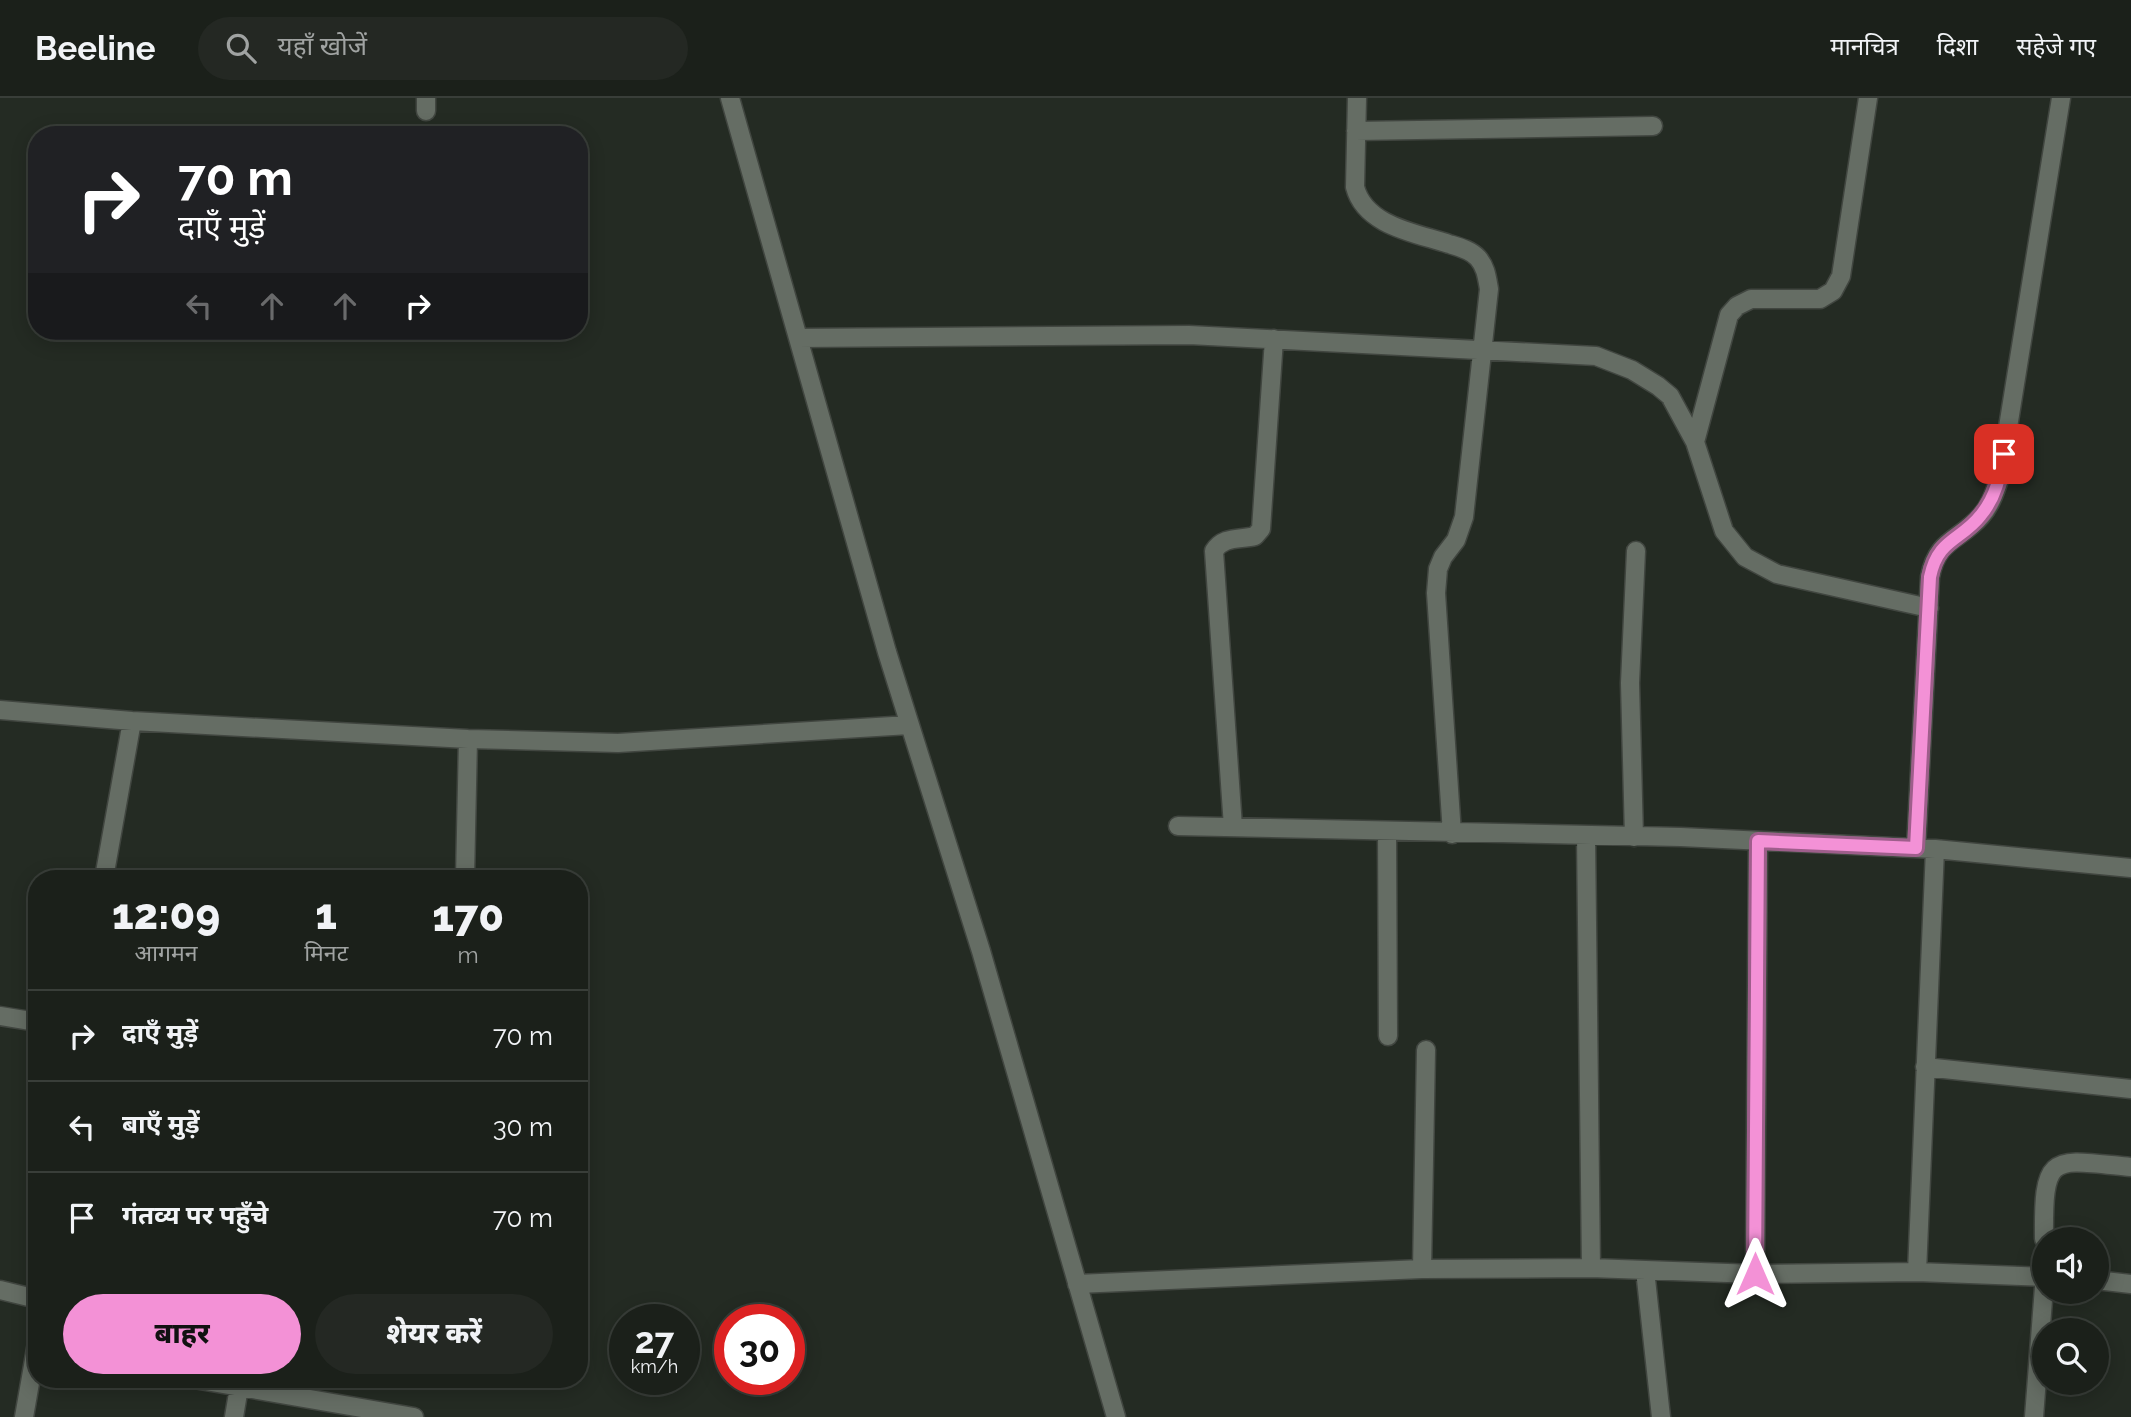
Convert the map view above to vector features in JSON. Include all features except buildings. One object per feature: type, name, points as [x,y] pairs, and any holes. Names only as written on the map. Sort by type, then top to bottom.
[{"type":"street","points":[[730,98],[909,725],[981,951],[1116,1417]]},
{"type":"street","points":[[1357,98],[1355,187],[1358,201],[1371,214],[1391,225],[1467,250],[1479,258],[1486,272],[1489,289],[1464,517],[1456,540],[1438,569],[1436,593],[1452,834]]},
{"type":"street","points":[[1695,442],[1728,315],[1737,306],[1751,299],[1820,299],[1833,290],[1842,276],[1868,98]]},
{"type":"street","points":[[1916,848],[1933,561],[1940,550],[1980,517],[1993,497],[2000,477],[2062,98]]},
{"type":"street","points":[[1356,131],[1653,126]]},
{"type":"street","points":[[798,338],[1189,335],[1596,356],[1632,369],[1670,396],[1695,442],[1724,531],[1745,557],[1777,574],[1929,608]]},
{"type":"street","points":[[1233,827],[1214,551],[1219,543],[1228,539],[1255,536],[1261,529],[1274,339]]},
{"type":"street","points":[[1634,837],[1629,695],[1636,551]]},
{"type":"street","points":[[0,710],[132,721],[468,739],[618,743],[909,725]]},
{"type":"street","points":[[105,870],[132,721]]},
{"type":"street","points":[[465,870],[468,739]]},
{"type":"street","points":[[1178,826],[1758,841],[1935,849],[2131,868]]},
{"type":"street","points":[[1387,832],[1388,1036]]},
{"type":"street","points":[[1587,836],[1591,1268]]},
{"type":"street","points":[[1755,1274],[1758,841]]},
{"type":"street","points":[[1917,1272],[1935,849]]},
{"type":"street","points":[[0,1017],[28,1021]]},
{"type":"street","points":[[1422,1269],[1426,1050]]},
{"type":"street","points":[[1925,1067],[2131,1089]]},
{"type":"street","points":[[2044,1227],[2043,1196],[2048,1176],[2057,1165],[2069,1161],[2131,1167]]},
{"type":"street","points":[[1077,1284],[1422,1269],[1591,1268],[1755,1274],[1917,1272],[2032,1277]]},
{"type":"street","points":[[1645,1270],[1661,1417]]},
{"type":"street","points":[[2109,1281],[2131,1284]]},
{"type":"street","points":[[0,1290],[28,1297]]},
{"type":"street","points":[[2034,1417],[2043,1304]]},
{"type":"street","points":[[24,1417],[29,1388]]},
{"type":"street","points":[[234,1417],[239,1388]]},
{"type":"street","points":[[245,1388],[414,1417]]},
{"type":"route","points":[[1755,1274],[1758,841],[1916,848],[1933,561],[1940,550],[1980,517],[1993,497],[2004,454]]}]
